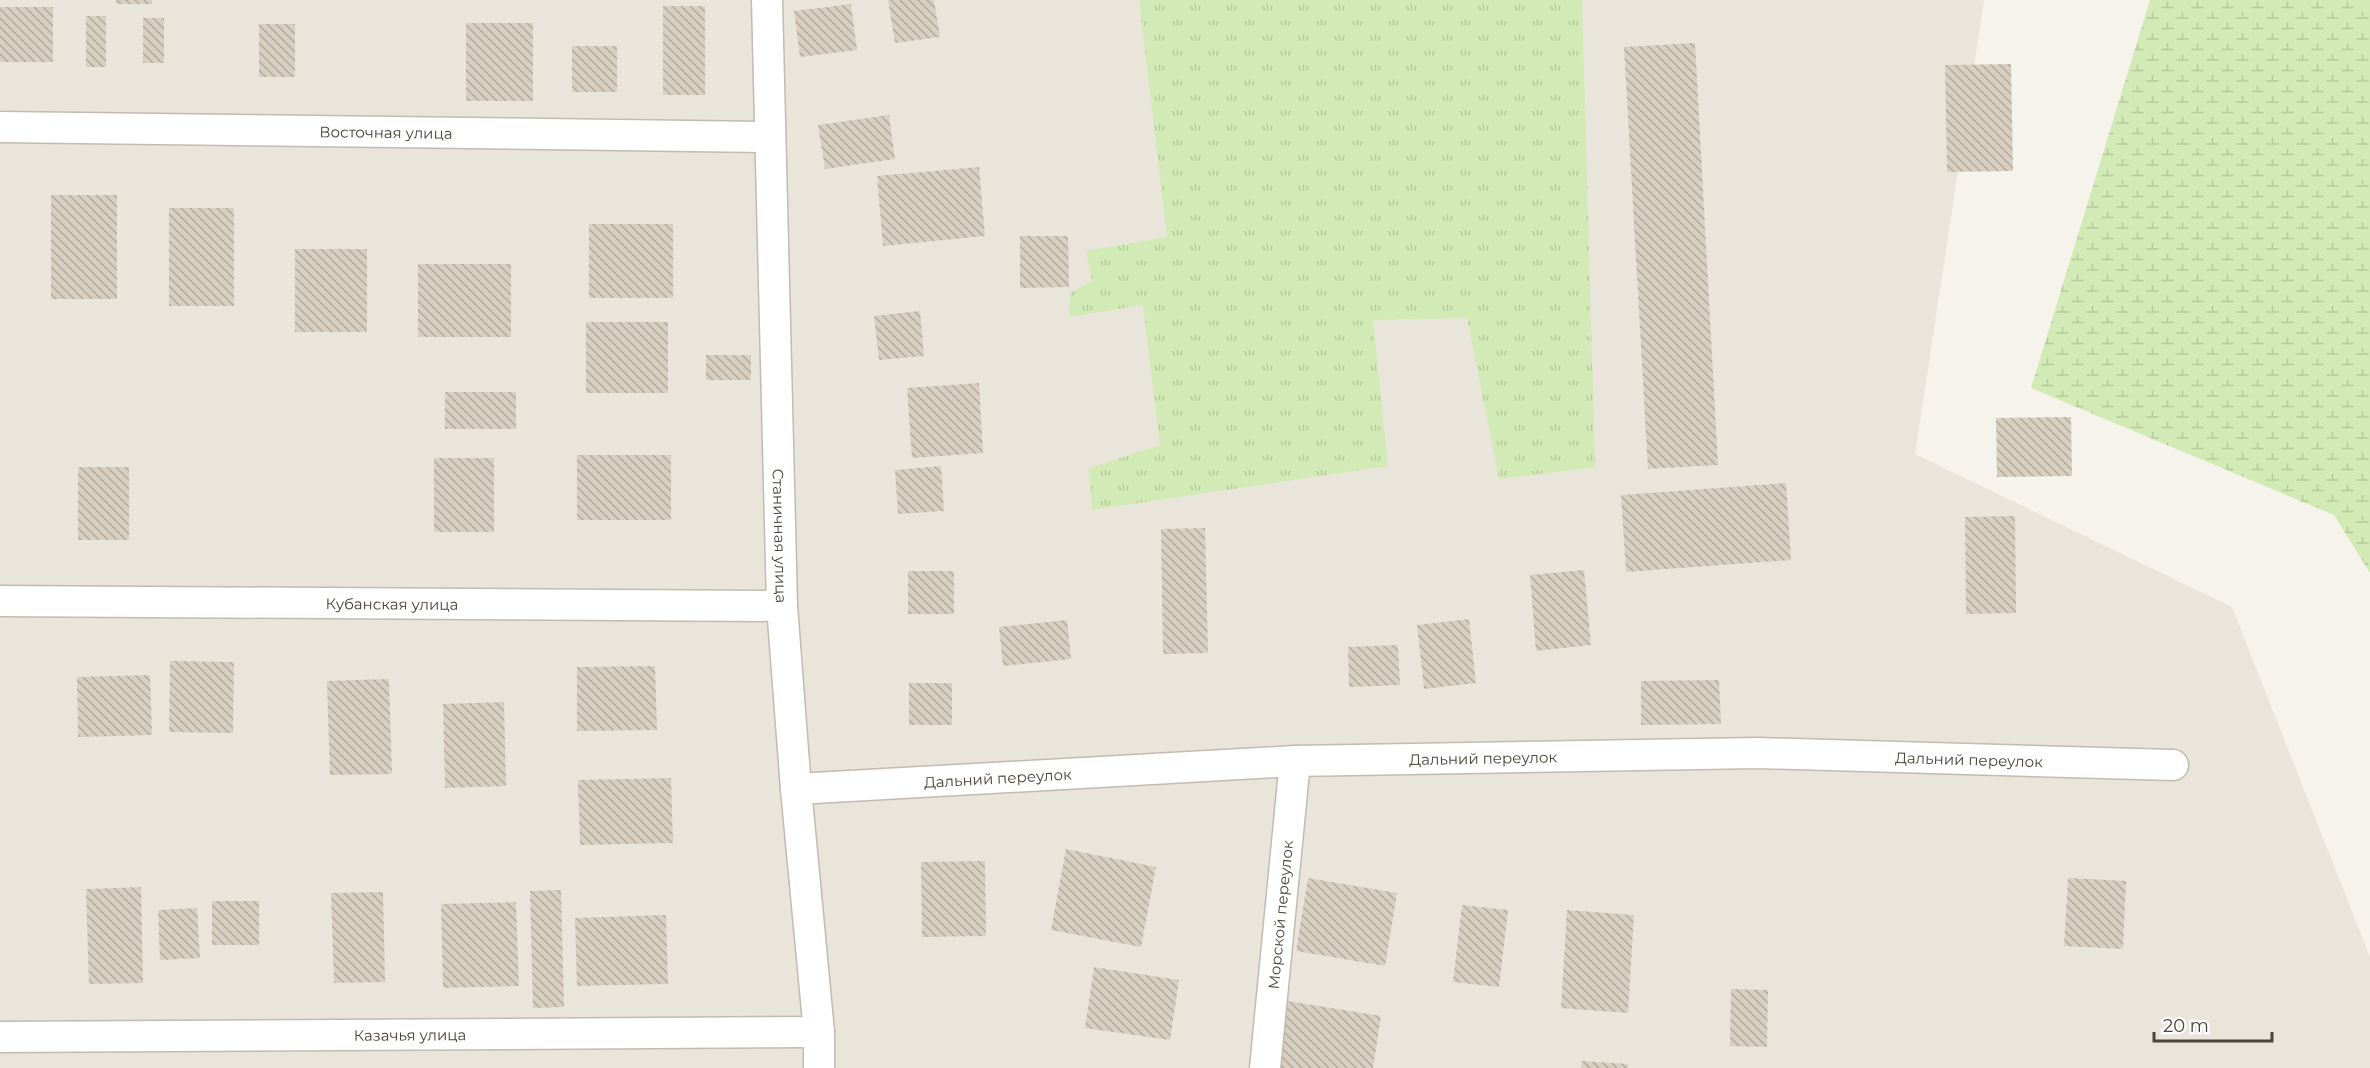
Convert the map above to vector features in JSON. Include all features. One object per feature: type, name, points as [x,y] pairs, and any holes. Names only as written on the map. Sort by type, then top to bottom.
[{"type":"street","name":"Станичная улица","points":[[767,0],[782,606],[796,789],[819,1032],[819,1068]]},
{"type":"street","name":"Восточная улица","points":[[0,127],[770,137]]},
{"type":"street","name":"Кубанская улица","points":[[0,601],[782,606]]},
{"type":"street","name":"Дальний переулок","points":[[796,789],[1295,761],[1757,753],[2173,765]]},
{"type":"street","name":"Морской переулок","points":[[1265,1068],[1295,761]]},
{"type":"street","name":"Казачья улица","points":[[0,1037],[819,1032]]},
{"type":"shaded area","points":[[0,0],[1984,0],[1915,454],[2232,607],[2370,957],[2370,1068],[0,1068]]},
{"type":"green space","points":[[1139,0],[1582,0],[1595,467],[1499,479],[1467,318],[1373,320],[1388,466],[1092,510],[1089,468],[1160,445],[1143,305],[1069,317],[1070,293],[1092,281],[1086,251],[1167,237]]},
{"type":"green space","points":[[2150,0],[2370,0],[2370,573],[2334,515],[2031,388]]},
{"type":"building","points":[[116,0],[152,0],[152,4],[116,4]]},
{"type":"building","points":[[888,0],[934,0],[940,37],[895,43]]},
{"type":"building","points":[[851,4],[857,50],[800,57],[794,11]]},
{"type":"building","points":[[663,6],[705,6],[705,95],[663,95]]},
{"type":"building","points":[[0,7],[53,7],[53,62],[0,62]]},
{"type":"building","points":[[86,16],[106,16],[106,67],[86,67]]},
{"type":"building","points":[[143,18],[164,18],[164,63],[143,63]]},
{"type":"building","points":[[466,23],[533,23],[533,101],[466,101]]},
{"type":"building","points":[[259,24],[295,24],[295,77],[259,77]]},
{"type":"building","points":[[1695,43],[1718,465],[1648,469],[1624,47]]},
{"type":"building","points":[[572,46],[617,46],[617,92],[572,92]]},
{"type":"building","points":[[2011,64],[2013,171],[1947,172],[1945,65]]},
{"type":"building","points":[[889,115],[895,159],[825,169],[818,125]]},
{"type":"building","points":[[979,167],[985,236],[883,246],[877,176]]},
{"type":"building","points":[[51,195],[117,195],[117,299],[51,299]]},
{"type":"building","points":[[169,208],[234,208],[234,306],[169,306]]},
{"type":"building","points":[[589,224],[673,224],[673,298],[589,298]]},
{"type":"building","points":[[1020,236],[1068,236],[1069,287],[1020,288]]},
{"type":"building","points":[[295,249],[367,249],[367,332],[295,332]]},
{"type":"building","points":[[418,264],[511,264],[511,337],[418,337]]},
{"type":"building","points":[[920,311],[924,356],[879,360],[874,316]]},
{"type":"building","points":[[586,322],[668,322],[668,393],[586,393]]},
{"type":"building","points":[[706,355],[751,355],[751,380],[706,380]]},
{"type":"building","points":[[979,383],[983,453],[912,458],[907,388]]},
{"type":"building","points":[[445,392],[516,392],[516,429],[445,429]]},
{"type":"building","points":[[2071,417],[2072,476],[1997,477],[1996,418]]},
{"type":"building","points":[[577,455],[671,455],[671,520],[577,520]]},
{"type":"building","points":[[434,458],[494,458],[494,532],[434,532]]},
{"type":"building","points":[[941,466],[944,511],[898,514],[895,470]]},
{"type":"building","points":[[78,467],[129,467],[129,540],[78,540]]},
{"type":"building","points":[[1786,483],[1791,560],[1626,572],[1621,495]]},
{"type":"building","points":[[2015,516],[2016,613],[1966,614],[1965,517]]},
{"type":"building","points":[[1205,528],[1208,653],[1163,654],[1161,529]]},
{"type":"building","points":[[1584,570],[1591,645],[1536,651],[1530,575]]},
{"type":"building","points":[[908,571],[954,571],[954,614],[908,614]]},
{"type":"building","points":[[1469,619],[1476,683],[1424,689],[1417,625]]},
{"type":"building","points":[[1067,620],[1071,659],[1003,666],[999,627]]},
{"type":"building","points":[[1398,645],[1400,685],[1349,687],[1348,647]]},
{"type":"building","points":[[170,661],[234,662],[233,733],[169,732]]},
{"type":"building","points":[[655,666],[657,730],[577,731],[577,667]]},
{"type":"building","points":[[150,675],[152,735],[78,737],[77,677]]},
{"type":"building","points":[[389,679],[392,774],[330,775],[327,681]]},
{"type":"building","points":[[1719,680],[1721,724],[1641,725],[1641,681]]},
{"type":"building","points":[[909,683],[952,683],[952,725],[909,725]]},
{"type":"building","points":[[504,702],[506,786],[445,788],[443,704]]},
{"type":"building","points":[[671,778],[673,843],[580,845],[578,780]]},
{"type":"building","points":[[1066,849],[1156,867],[1141,947],[1051,930]]},
{"type":"building","points":[[985,861],[986,936],[922,937],[921,862]]},
{"type":"building","points":[[1308,878],[1397,893],[1385,966],[1296,951]]},
{"type":"building","points":[[2068,878],[2126,881],[2123,949],[2064,946]]},
{"type":"building","points":[[141,887],[143,983],[89,984],[86,889]]},
{"type":"building","points":[[561,890],[564,1007],[533,1008],[530,891]]},
{"type":"building","points":[[383,892],[385,982],[334,983],[331,893]]},
{"type":"building","points":[[212,901],[259,901],[259,945],[212,945]]},
{"type":"building","points":[[516,902],[519,986],[443,988],[441,904]]},
{"type":"building","points":[[1462,905],[1508,910],[1499,987],[1453,982]]},
{"type":"building","points":[[197,908],[200,958],[160,960],[158,910]]},
{"type":"building","points":[[1567,910],[1634,915],[1628,1013],[1561,1008]]},
{"type":"building","points":[[666,915],[668,984],[577,986],[575,918]]},
{"type":"building","points":[[1094,967],[1179,980],[1170,1040],[1085,1028]]},
{"type":"building","points":[[1731,989],[1768,990],[1767,1047],[1730,1046]]},
{"type":"building","points":[[1288,1001],[1381,1016],[1373,1068],[1278,1068]]},
{"type":"building","points":[[1582,1061],[1628,1064],[1628,1068],[1581,1068]]}]
